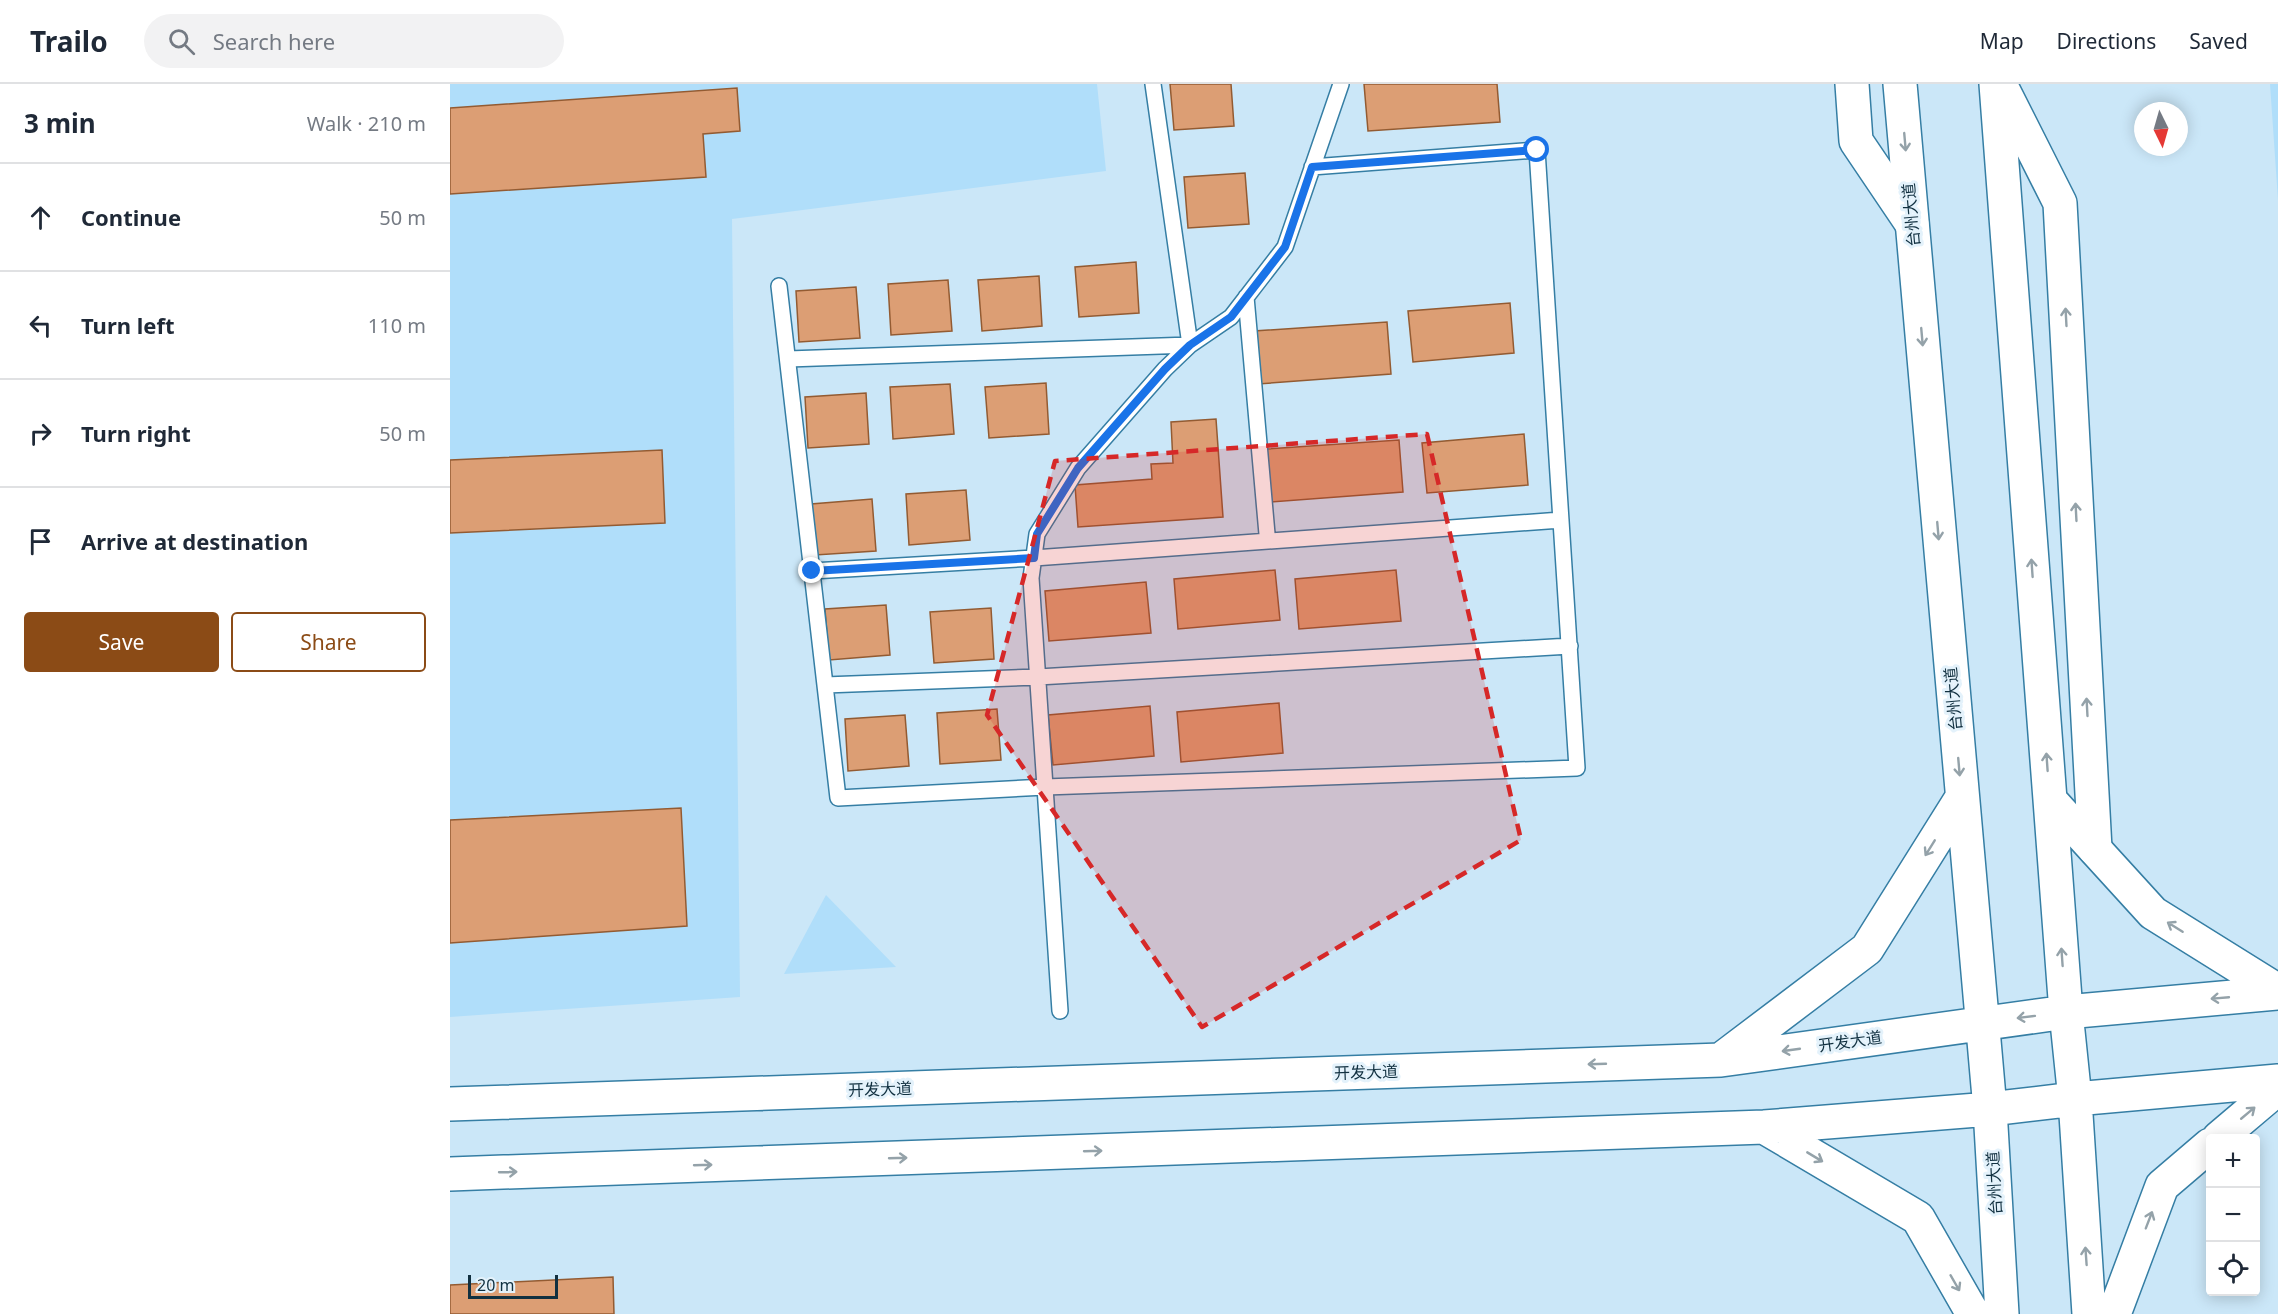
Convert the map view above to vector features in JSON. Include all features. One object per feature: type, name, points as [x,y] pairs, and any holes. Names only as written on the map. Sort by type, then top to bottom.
[{"type":"main road","points":[[1852,84],[1856,141],[1912,224]]},
{"type":"main road","name":"台州大道","points":[[1900,84],[1990,1109],[2002,1314]]},
{"type":"main road","points":[[1998,85],[2066,1012],[2075,1099],[2089,1314]]},
{"type":"main road","points":[[1998,85],[2060,203],[2095,849]]},
{"type":"main road","points":[[1721,1060],[1867,949],[1961,799]]},
{"type":"main road","points":[[2050,800],[2153,913],[2278,992]]},
{"type":"main road","name":"开发大道","points":[[450,1104],[1721,1060],[2066,1012],[2278,992]]},
{"type":"main road","points":[[450,1174],[1764,1127],[1990,1109],[2278,1081]]},
{"type":"main road","points":[[2224,1134],[2278,1088]]},
{"type":"main road","points":[[1764,1127],[1918,1218],[1973,1314]]},
{"type":"main road","points":[[2114,1314],[2162,1186],[2206,1149]]},
{"type":"lane","points":[[1153,84],[1190,345]]},
{"type":"lane","points":[[1060,1011],[1031,578],[1037,534],[1078,468],[1165,369],[1190,345],[1231,317],[1285,247],[1341,84]]},
{"type":"lane","points":[[779,286],[838,798],[1045,787],[1577,768],[1537,150],[1312,167]]},
{"type":"lane","points":[[1246,297],[1267,534]]},
{"type":"lane","points":[[788,359],[1190,345]]},
{"type":"lane","points":[[812,571],[1034,558],[1561,520]]},
{"type":"lane","points":[[825,685],[1038,676],[1570,646]]},
{"type":"highlighted area","points":[[1427,434],[1521,840],[1202,1027],[987,715],[1055,461]]},
{"type":"shaded area","points":[[450,84],[1097,84],[1106,171],[732,219],[740,997],[450,1017]]},
{"type":"shaded area","points":[[2270,84],[2278,84],[2278,200]]},
{"type":"shaded area","points":[[826,895],[896,967],[784,974]]},
{"type":"building","points":[[1170,84],[1231,84],[1234,126],[1174,130]]},
{"type":"building","points":[[1364,84],[1497,84],[1500,122],[1368,131]]},
{"type":"building","points":[[737,88],[740,131],[703,134],[706,177],[450,194],[450,108]]},
{"type":"building","points":[[1245,173],[1249,224],[1188,228],[1184,177]]},
{"type":"building","points":[[1136,262],[1139,313],[1079,317],[1075,267]]},
{"type":"building","points":[[1039,276],[1042,326],[982,331],[978,280]]},
{"type":"building","points":[[948,280],[952,331],[891,335],[888,284]]},
{"type":"building","points":[[856,287],[860,338],[799,342],[796,291]]},
{"type":"building","points":[[1510,303],[1514,353],[1413,362],[1408,311]]},
{"type":"building","points":[[1387,322],[1391,374],[1258,384],[1254,331]]},
{"type":"building","points":[[1046,383],[1049,434],[989,438],[985,387]]},
{"type":"building","points":[[950,384],[954,434],[893,439],[890,387]]},
{"type":"building","points":[[866,393],[869,444],[808,448],[805,397]]},
{"type":"building","points":[[1216,419],[1223,517],[1078,527],[1075,485],[1152,479],[1151,464],[1173,463],[1171,422]]},
{"type":"building","points":[[1524,434],[1528,485],[1427,493],[1422,443]]},
{"type":"building","points":[[1399,440],[1403,492],[1271,502],[1267,449]]},
{"type":"building","points":[[662,450],[665,523],[450,533],[450,460]]},
{"type":"building","points":[[966,490],[970,540],[909,545],[906,494]]},
{"type":"building","points":[[872,499],[876,551],[815,555],[811,504]]},
{"type":"building","points":[[1275,570],[1280,620],[1178,629],[1174,579]]},
{"type":"building","points":[[1396,570],[1401,621],[1299,629],[1295,579]]},
{"type":"building","points":[[1146,582],[1151,633],[1049,641],[1045,591]]},
{"type":"building","points":[[886,605],[890,655],[829,660],[825,609]]},
{"type":"building","points":[[991,608],[994,659],[934,663],[930,612]]},
{"type":"building","points":[[1279,703],[1283,753],[1181,762],[1177,712]]},
{"type":"building","points":[[1150,706],[1154,756],[1053,765],[1048,715]]},
{"type":"building","points":[[997,709],[1001,760],[940,764],[937,713]]},
{"type":"building","points":[[905,715],[909,766],[848,771],[845,719]]},
{"type":"building","points":[[681,808],[687,926],[450,943],[450,820]]},
{"type":"building","points":[[613,1277],[614,1314],[450,1314],[450,1285]]},
{"type":"route","points":[[812,571],[1034,558],[1037,534],[1078,468],[1165,369],[1190,345],[1231,317],[1285,247],[1312,167],[1537,150]]}]
